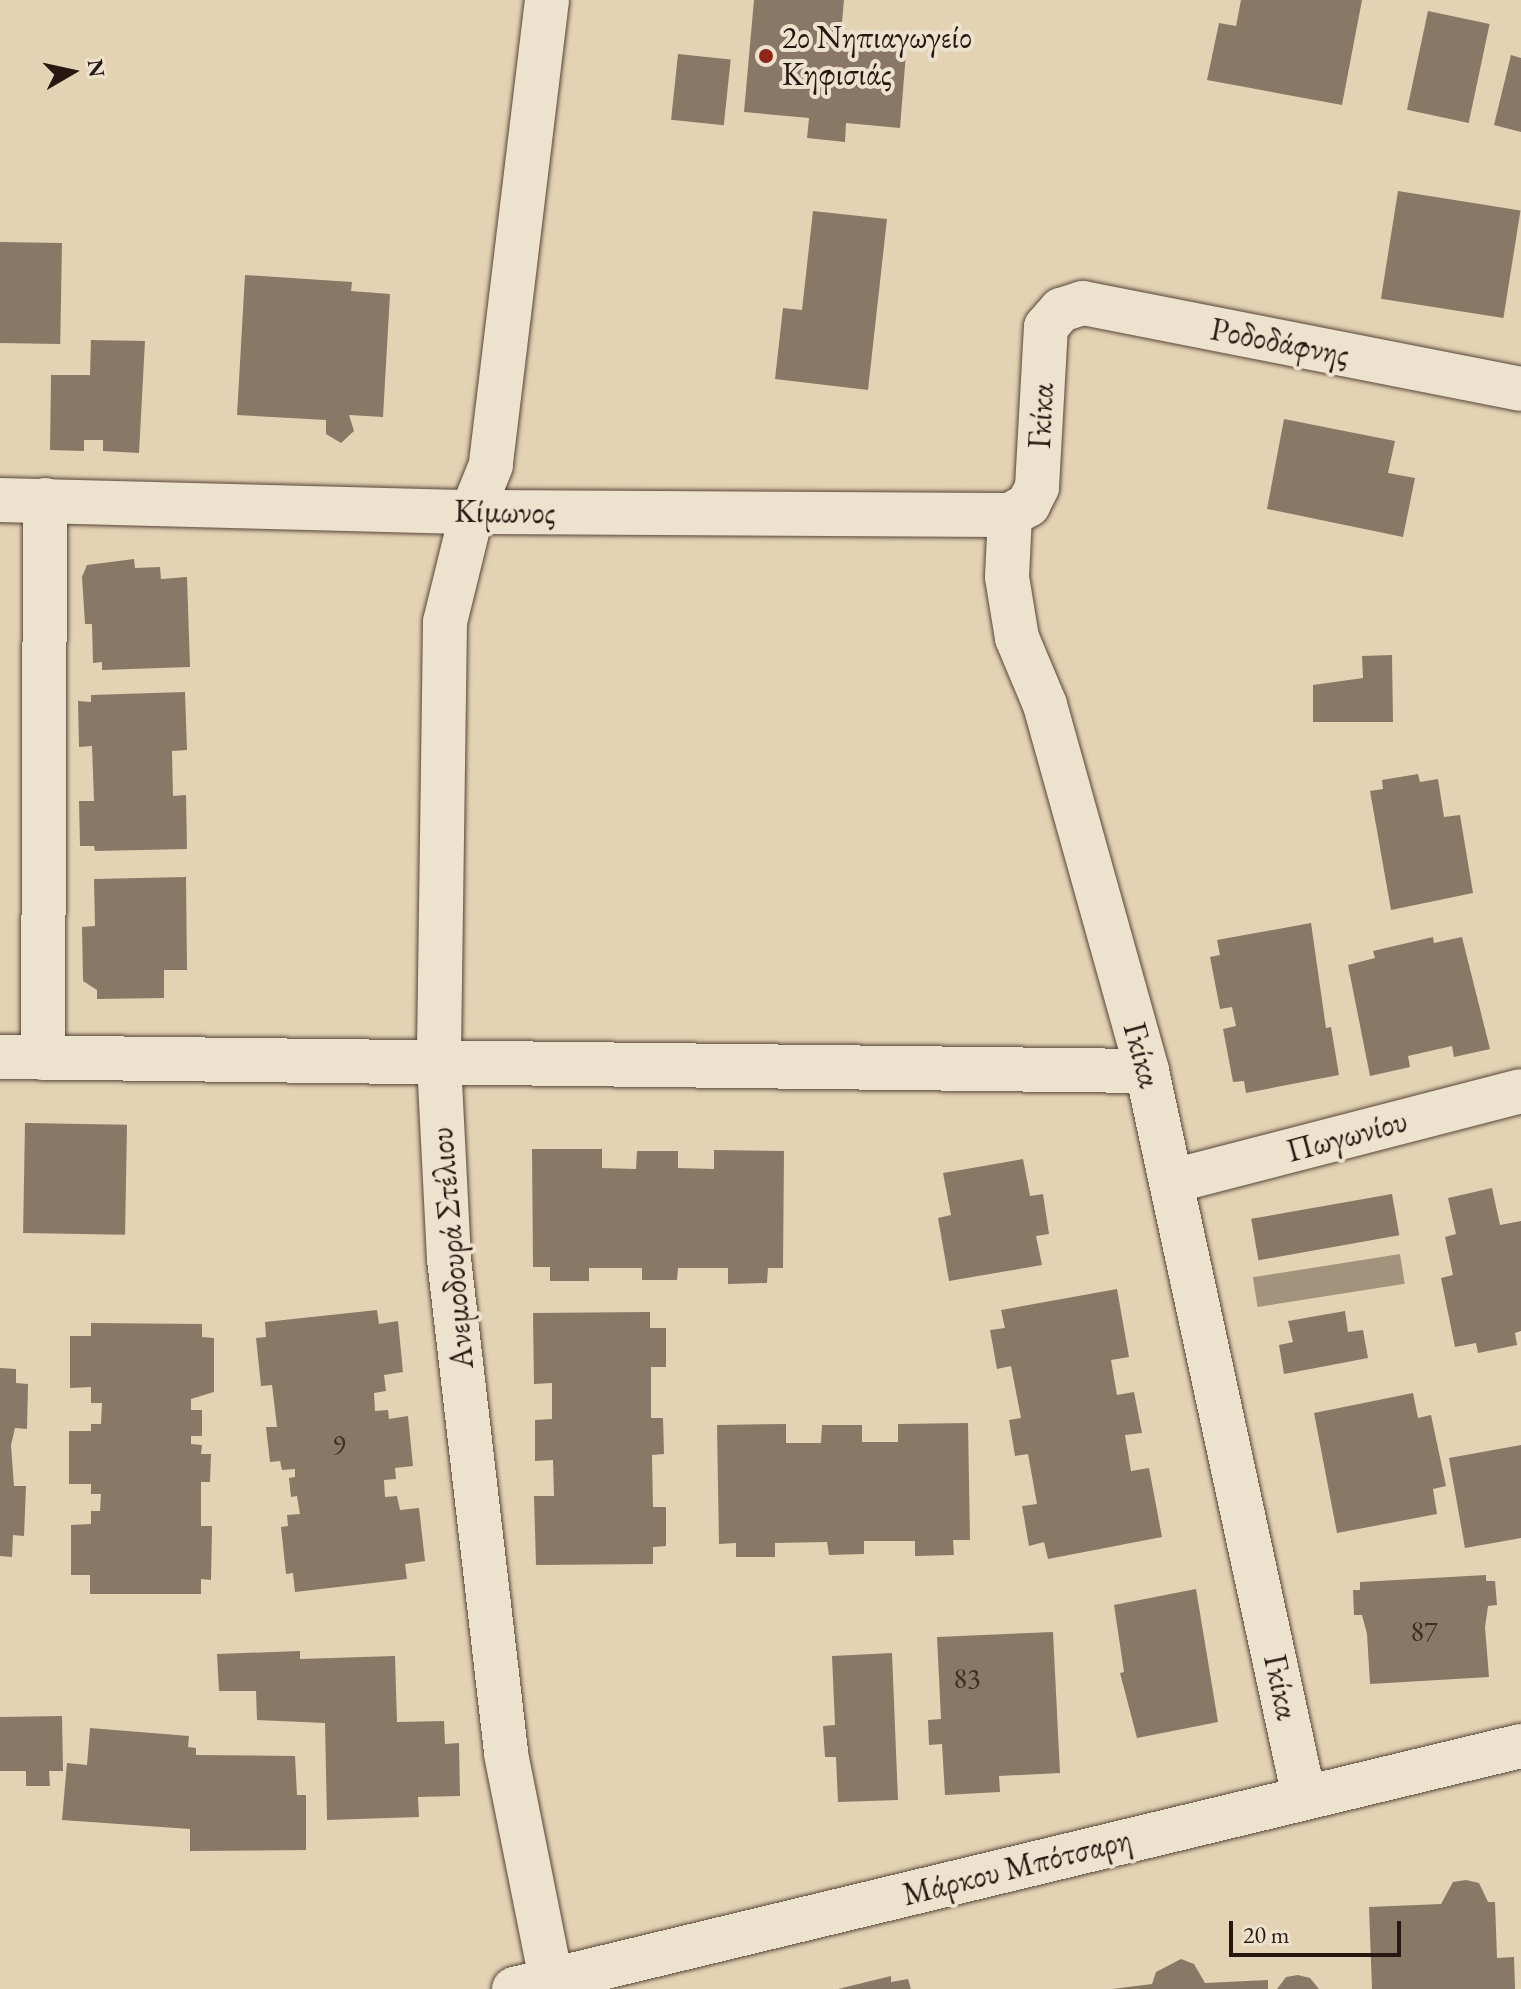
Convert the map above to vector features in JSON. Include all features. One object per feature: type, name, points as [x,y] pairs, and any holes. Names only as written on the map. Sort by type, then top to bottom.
[{"type":"street","name":"Ανεμοδουρά Στέλιου","points":[[532,1984],[449,1259],[439,1062],[445,622],[472,512],[491,465],[547,0]]},
{"type":"street","name":"Ροδοδάφνης","points":[[1046,327],[1061,310],[1083,303],[1521,389]]},
{"type":"street","name":"Γκίκα","points":[[1046,327],[1037,487],[1028,505],[1010,515],[1007,577],[1017,638],[1045,705],[1147,1071],[1304,1797]]},
{"type":"street","name":"Κίμωνος","points":[[0,500],[472,512],[1010,515]]},
{"type":"street","points":[[43,1058],[45,500]]},
{"type":"street","points":[[0,1057],[1147,1071]]},
{"type":"street","name":"Πωγωνίου","points":[[1173,1181],[1521,1091]]},
{"type":"street","name":"Μάρκου Μπότσαρη","points":[[532,1984],[675,1970],[1304,1797],[1521,1746]]},
{"type":"shaded area","points":[[1400,1254],[1405,1284],[1258,1307],[1253,1277]]},
{"type":"building","points":[[754,0],[844,0],[841,34],[907,40],[900,128],[846,123],[845,142],[807,138],[809,118],[744,112]]},
{"type":"building","points":[[1241,0],[1362,0],[1342,105],[1207,80],[1219,23],[1236,26]]},
{"type":"building","points":[[1428,11],[1490,24],[1469,123],[1407,110]]},
{"type":"building","points":[[678,54],[731,60],[724,125],[671,120]]},
{"type":"building","points":[[1511,55],[1521,58],[1521,132],[1494,125]]},
{"type":"building","points":[[1398,191],[1520,210],[1503,318],[1381,299]]},
{"type":"building","points":[[813,211],[887,219],[868,390],[775,379],[783,308],[802,310]]},
{"type":"building","points":[[0,242],[62,243],[60,344],[0,343]]},
{"type":"building","points":[[245,275],[352,282],[351,291],[390,294],[383,417],[349,415],[354,431],[341,443],[326,434],[326,420],[237,415]]},
{"type":"building","points":[[91,340],[145,341],[139,453],[103,451],[103,440],[84,440],[84,451],[50,450],[51,375],[90,375]]},
{"type":"building","points":[[1284,419],[1395,441],[1388,473],[1415,478],[1403,537],[1267,509]]},
{"type":"building","points":[[134,559],[135,568],[160,567],[161,579],[187,577],[190,667],[102,670],[102,662],[93,663],[92,624],[85,624],[82,577],[87,565]]},
{"type":"building","points":[[1392,655],[1393,722],[1313,722],[1313,685],[1363,678],[1362,656]]},
{"type":"building","points":[[185,692],[187,750],[172,751],[173,796],[186,795],[187,849],[95,851],[94,846],[80,846],[79,801],[94,801],[92,746],[79,747],[78,701],[91,702],[91,695]]},
{"type":"building","points":[[1418,774],[1420,782],[1438,779],[1444,817],[1460,815],[1473,893],[1391,910],[1370,791],[1383,789],[1382,780]]},
{"type":"building","points":[[186,877],[187,970],[164,970],[164,998],[97,999],[97,990],[83,981],[82,927],[95,926],[94,879]]},
{"type":"building","points":[[1311,923],[1326,1028],[1331,1027],[1339,1075],[1246,1093],[1244,1081],[1233,1082],[1223,1029],[1236,1026],[1232,1007],[1220,1009],[1210,957],[1220,955],[1217,940]]},
{"type":"building","points":[[1433,937],[1434,943],[1462,937],[1490,1049],[1454,1057],[1452,1046],[1408,1056],[1410,1067],[1370,1076],[1348,965],[1375,958],[1373,951]]},
{"type":"building","points":[[25,1123],[127,1125],[125,1235],[23,1233]]},
{"type":"building","points":[[532,1149],[602,1149],[602,1168],[636,1169],[637,1151],[678,1151],[678,1168],[714,1169],[714,1150],[784,1151],[783,1268],[768,1268],[767,1283],[728,1284],[728,1268],[678,1268],[677,1280],[642,1280],[642,1268],[589,1268],[589,1281],[550,1281],[550,1267],[533,1267]]},
{"type":"building","points":[[1023,1159],[1030,1196],[1043,1194],[1049,1234],[1036,1236],[1042,1265],[949,1281],[938,1218],[951,1215],[943,1173]]},
{"type":"building","points":[[1492,1188],[1500,1225],[1521,1221],[1521,1331],[1515,1333],[1517,1345],[1478,1353],[1476,1343],[1455,1347],[1441,1278],[1453,1275],[1445,1237],[1456,1234],[1448,1198]]},
{"type":"building","points":[[1392,1194],[1399,1235],[1258,1260],[1251,1219]]},
{"type":"building","points":[[1117,1289],[1129,1357],[1111,1360],[1117,1395],[1134,1392],[1142,1433],[1125,1435],[1131,1471],[1149,1468],[1162,1537],[1048,1559],[1044,1542],[1029,1546],[1022,1506],[1037,1504],[1028,1454],[1015,1456],[1009,1420],[1021,1418],[1011,1366],[997,1369],[990,1330],[1005,1328],[1001,1310]]},
{"type":"building","points":[[377,1310],[379,1324],[398,1321],[403,1372],[384,1375],[386,1391],[374,1393],[375,1411],[388,1410],[389,1419],[408,1416],[413,1466],[395,1468],[396,1479],[384,1480],[385,1497],[397,1496],[400,1510],[419,1508],[425,1561],[405,1564],[407,1579],[295,1592],[293,1573],[286,1574],[281,1527],[288,1526],[287,1515],[300,1514],[297,1496],[291,1497],[289,1478],[295,1477],[295,1469],[282,1470],[280,1461],[270,1462],[266,1427],[277,1427],[272,1385],[261,1386],[256,1338],[266,1337],[265,1322]]},
{"type":"building","points":[[1345,1311],[1348,1332],[1363,1330],[1368,1358],[1284,1374],[1279,1345],[1293,1342],[1288,1321]]},
{"type":"building","points":[[650,1312],[650,1328],[666,1328],[666,1367],[651,1367],[651,1418],[663,1418],[664,1454],[652,1455],[653,1507],[666,1507],[666,1546],[653,1547],[653,1564],[536,1565],[534,1496],[554,1496],[553,1460],[535,1461],[535,1420],[552,1419],[552,1383],[534,1384],[533,1313]]},
{"type":"building","points":[[91,1323],[202,1324],[202,1337],[214,1338],[214,1392],[191,1399],[191,1410],[202,1410],[202,1436],[191,1436],[191,1444],[202,1445],[201,1454],[211,1454],[210,1482],[201,1482],[201,1526],[212,1526],[211,1580],[201,1579],[201,1594],[90,1594],[90,1575],[71,1575],[71,1525],[91,1524],[91,1511],[100,1511],[101,1494],[91,1494],[91,1484],[69,1484],[69,1431],[91,1431],[91,1424],[101,1424],[102,1403],[91,1403],[91,1387],[70,1388],[70,1336],[91,1336]]},
{"type":"building","points":[[0,1368],[16,1369],[16,1383],[28,1384],[27,1429],[15,1428],[11,1445],[14,1486],[26,1486],[24,1536],[13,1535],[12,1557],[0,1556]]},
{"type":"building","points":[[1413,1393],[1418,1418],[1431,1415],[1446,1486],[1433,1489],[1437,1514],[1337,1533],[1314,1413]]},
{"type":"building","points":[[968,1423],[970,1540],[953,1540],[954,1555],[915,1556],[915,1541],[864,1541],[864,1554],[829,1555],[827,1542],[775,1543],[775,1557],[736,1557],[736,1543],[719,1544],[717,1425],[786,1424],[786,1443],[821,1443],[822,1425],[862,1425],[862,1442],[898,1442],[898,1424]]},
{"type":"building","points":[[1521,1445],[1521,1538],[1465,1548],[1449,1458]]},
{"type":"building","points":[[1486,1575],[1486,1581],[1495,1581],[1497,1605],[1488,1606],[1485,1627],[1489,1677],[1370,1684],[1367,1634],[1362,1615],[1354,1615],[1353,1590],[1360,1590],[1360,1582]]},
{"type":"building","points":[[1196,1589],[1218,1722],[1137,1738],[1120,1673],[1124,1672],[1114,1605]]},
{"type":"building","points":[[1053,1632],[1060,1773],[999,1776],[1000,1792],[945,1795],[942,1744],[929,1745],[928,1720],[941,1719],[937,1637]]},
{"type":"building","points":[[300,1651],[300,1659],[395,1656],[397,1722],[444,1721],[445,1744],[459,1743],[460,1796],[418,1797],[419,1817],[327,1820],[325,1723],[257,1720],[256,1691],[219,1691],[217,1654]]},
{"type":"building","points":[[892,1653],[898,1800],[838,1802],[836,1757],[825,1757],[823,1726],[835,1725],[832,1656]]},
{"type":"building","points":[[62,1716],[63,1771],[49,1771],[50,1786],[26,1786],[26,1771],[0,1771],[0,1717]]},
{"type":"building","points":[[90,1728],[189,1736],[188,1747],[196,1748],[196,1755],[295,1756],[297,1795],[306,1795],[306,1850],[190,1851],[190,1829],[62,1820],[67,1763],[87,1765]]},
{"type":"building","points":[[1466,1880],[1479,1883],[1488,1902],[1495,1902],[1497,1958],[1514,1957],[1515,1989],[1372,1989],[1369,1907],[1441,1904],[1453,1882]]},
{"type":"building","points":[[1181,1959],[1194,1964],[1205,1983],[1268,1980],[1268,1989],[1112,1989],[1152,1984],[1156,1972]]},
{"type":"building","points":[[1298,1975],[1310,1978],[1319,1989],[1277,1989],[1286,1977]]},
{"type":"building","points":[[891,1976],[891,1982],[908,1979],[911,1989],[838,1989]]},
{"type":"place","name":"2ο Νηπιαγωγείο Κηφισιάς","points":[[766,56]]}]
